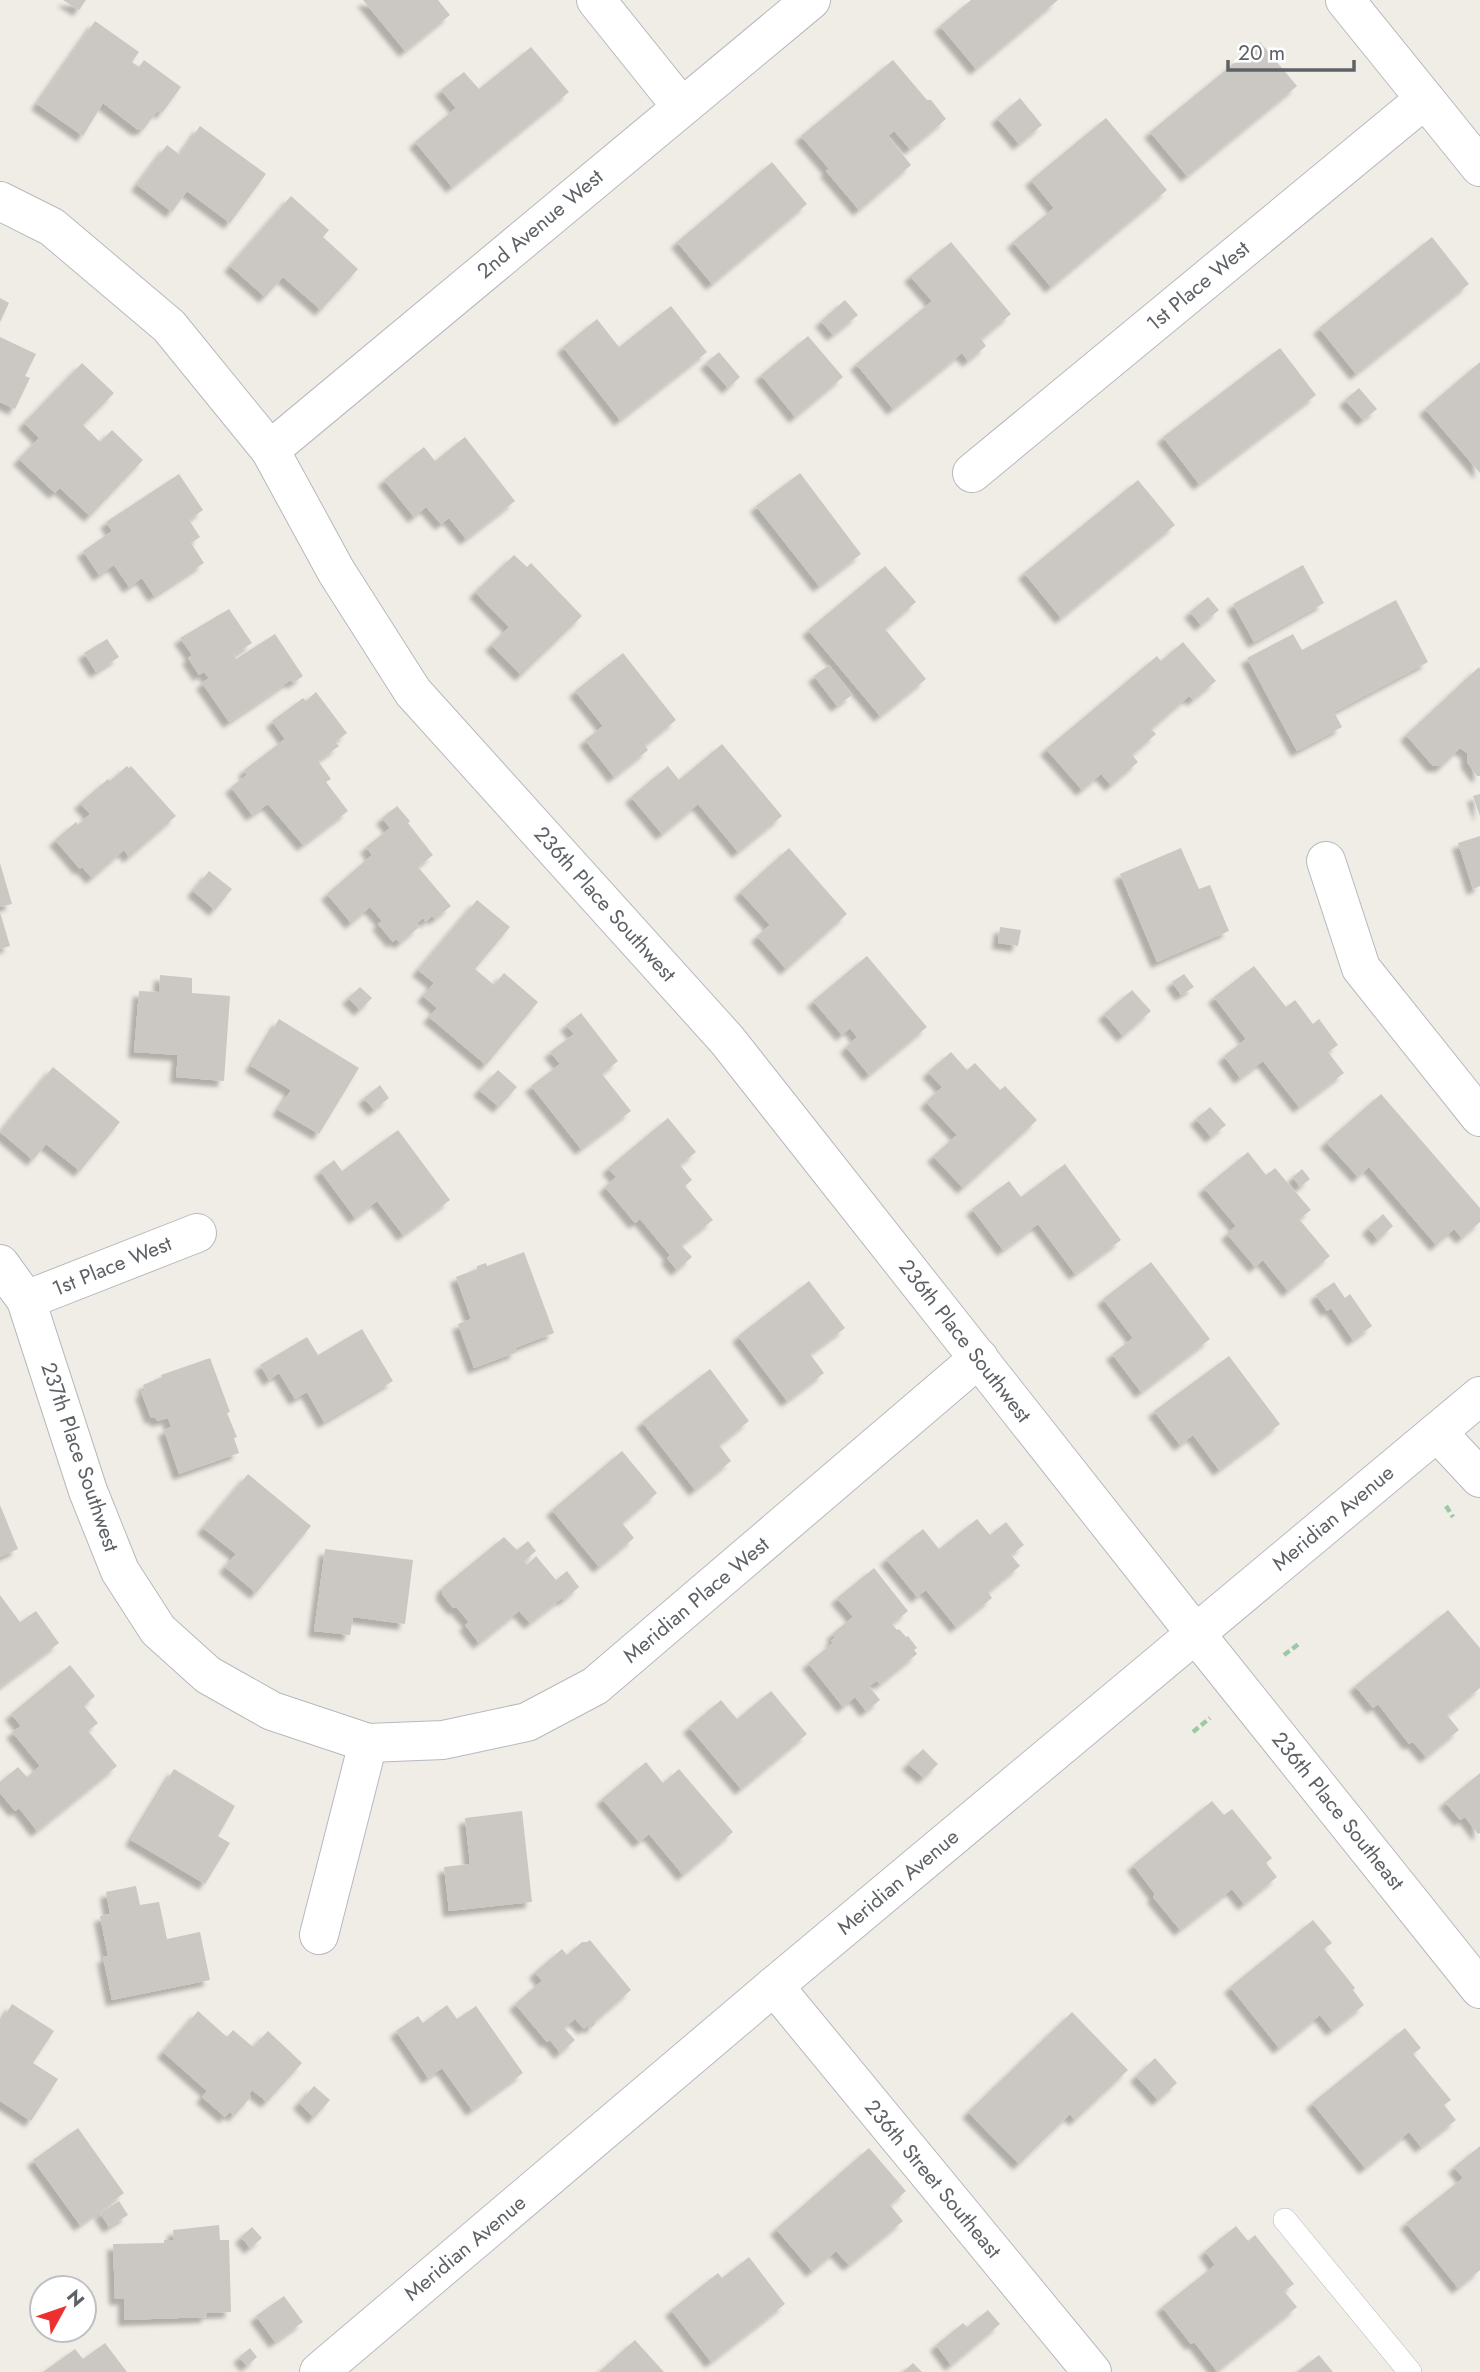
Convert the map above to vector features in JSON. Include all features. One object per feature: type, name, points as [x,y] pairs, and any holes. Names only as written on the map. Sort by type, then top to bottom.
[{"type":"street","points":[[596,0],[681,106]]},
{"type":"street","name":"2nd Avenue West","points":[[270,450],[811,0]]},
{"type":"street","points":[[1345,0],[1480,167]]},
{"type":"street","name":"1st Place West","points":[[972,473],[1424,99]]},
{"type":"street","name":"236th Place Southwest","points":[[0,201],[52,227],[169,326],[270,450],[336,570],[413,692],[727,1040],[1195,1633]]},
{"type":"street","points":[[1326,861],[1361,968],[1480,1116]]},
{"type":"street","name":"1st Place West","points":[[26,1300],[197,1233]]},
{"type":"street","name":"237th Place Southwest","points":[[0,1264],[26,1300],[88,1491],[120,1571],[158,1630],[208,1675],[272,1712],[368,1742]]},
{"type":"street","name":"Meridian Place West","points":[[368,1742],[443,1741],[527,1723],[595,1686],[979,1359]]},
{"type":"street","name":"Meridian Avenue","points":[[319,2372],[774,1986],[1480,1396]]},
{"type":"street","points":[[1437,1432],[1480,1478]]},
{"type":"street","name":"236th Place Southeast","points":[[1195,1633],[1480,1989]]},
{"type":"street","points":[[319,1935],[368,1742]]},
{"type":"street","name":"236th Street Southeast","points":[[774,1986],[1092,2372]]},
{"type":"lane","points":[[1286,2220],[1410,2372]]},
{"type":"path","points":[[1444,1503],[1453,1517]]},
{"type":"path","points":[[1284,1655],[1300,1643]]},
{"type":"path","points":[[1193,1732],[1213,1716]]},
{"type":"building","points":[[63,0],[86,0],[79,10]]},
{"type":"building","points":[[363,0],[438,0],[450,15],[405,51]]},
{"type":"building","points":[[971,0],[1058,0],[976,69],[940,26]]},
{"type":"building","points":[[95,21],[139,52],[132,62],[139,67],[144,60],[181,87],[162,113],[158,110],[143,130],[138,130],[103,103],[83,136],[37,104]]},
{"type":"building","points":[[1260,42],[1297,86],[1187,176],[1150,132]]},
{"type":"building","points":[[531,47],[569,92],[452,187],[415,142],[456,108],[441,90],[464,72],[479,89]]},
{"type":"building","points":[[893,60],[946,119],[910,149],[894,131],[888,136],[911,165],[859,210],[801,136]]},
{"type":"building","points":[[1020,98],[1042,125],[1019,144],[997,118]]},
{"type":"building","points":[[1106,118],[1167,190],[1051,287],[1013,242],[1054,208],[1031,180]]},
{"type":"building","points":[[200,126],[266,174],[230,223],[187,191],[172,212],[137,185],[167,145],[180,155]]},
{"type":"building","points":[[772,162],[807,204],[712,284],[677,242]]},
{"type":"building","points":[[291,196],[329,230],[323,237],[358,269],[321,310],[283,277],[265,297],[230,266]]},
{"type":"building","points":[[1432,237],[1469,284],[1356,374],[1319,328]]},
{"type":"building","points":[[951,242],[1011,314],[981,339],[986,346],[968,361],[962,353],[893,409],[856,364],[932,301],[910,276]]},
{"type":"building","points":[[0,298],[9,303],[0,322]]},
{"type":"building","points":[[845,300],[858,315],[833,335],[821,321]]},
{"type":"building","points":[[671,306],[707,352],[620,420],[563,347],[597,319],[619,347]]},
{"type":"building","points":[[808,336],[843,377],[795,417],[761,375]]},
{"type":"building","points":[[0,337],[36,354],[25,376],[30,378],[15,409],[0,402]]},
{"type":"building","points":[[1280,348],[1316,395],[1199,484],[1163,437]]},
{"type":"building","points":[[719,352],[740,377],[728,388],[706,363]]},
{"type":"building","points":[[1480,362],[1480,473],[1425,409]]},
{"type":"building","points":[[82,363],[114,393],[83,425],[100,442],[112,430],[143,460],[90,516],[60,488],[55,493],[19,459],[39,438],[24,423]]},
{"type":"building","points":[[1359,388],[1377,409],[1363,420],[1345,400]]},
{"type":"building","points":[[465,437],[515,501],[466,539],[449,518],[441,524],[426,507],[414,517],[384,480],[424,447],[435,461]]},
{"type":"building","points":[[800,473],[861,554],[819,586],[756,506]]},
{"type":"building","points":[[179,474],[203,510],[189,520],[200,537],[191,543],[204,563],[154,596],[142,578],[129,587],[114,565],[99,575],[83,551],[112,531],[106,522]]},
{"type":"building","points":[[1138,480],[1175,525],[1061,618],[1024,573]]},
{"type":"building","points":[[514,555],[527,567],[531,563],[582,616],[521,675],[491,645],[509,627],[475,592]]},
{"type":"building","points":[[1303,565],[1324,603],[1254,642],[1233,604]]},
{"type":"building","points":[[885,566],[916,602],[885,629],[926,679],[880,716],[808,630]]},
{"type":"building","points":[[1208,597],[1219,610],[1201,625],[1190,612]]},
{"type":"building","points":[[1396,600],[1428,662],[1334,712],[1342,727],[1297,751],[1247,658],[1293,634],[1302,650]]},
{"type":"building","points":[[229,609],[252,643],[234,655],[236,659],[275,634],[303,676],[293,683],[291,680],[229,722],[202,683],[209,678],[204,672],[199,675],[188,658],[192,655],[180,638]]},
{"type":"building","points":[[107,639],[119,657],[96,672],[84,653]]},
{"type":"building","points":[[1183,642],[1216,681],[1193,700],[1189,696],[1151,729],[1156,734],[1132,755],[1138,762],[1111,785],[1101,774],[1082,790],[1046,749],[1157,656],[1161,661]]},
{"type":"building","points":[[623,653],[676,720],[645,745],[648,750],[614,777],[585,740],[603,726],[575,691]]},
{"type":"building","points":[[829,665],[852,695],[837,706],[814,676]]},
{"type":"building","points":[[1479,667],[1480,776],[1477,776],[1467,762],[1467,753],[1460,748],[1442,766],[1433,766],[1406,735]]},
{"type":"building","points":[[316,692],[347,733],[335,742],[339,746],[318,761],[331,779],[326,782],[348,811],[303,845],[268,804],[252,815],[231,787],[247,775],[244,770],[285,739],[272,721],[303,698],[306,701]]},
{"type":"building","points":[[722,744],[782,816],[738,852],[698,804],[662,834],[631,797],[668,766],[679,780]]},
{"type":"building","points":[[127,766],[131,766],[176,816],[129,857],[124,850],[92,878],[82,867],[80,869],[55,840],[90,814],[80,803]]},
{"type":"building","points":[[1480,794],[1480,816],[1473,796]]},
{"type":"building","points":[[397,806],[433,855],[418,867],[451,906],[435,919],[432,916],[426,922],[423,918],[416,924],[419,927],[400,943],[396,939],[393,942],[378,924],[382,921],[370,907],[351,923],[327,894],[372,855],[366,847],[390,828],[382,818]]},
{"type":"building","points":[[1480,836],[1480,886],[1473,889],[1458,843]]},
{"type":"building","points":[[789,848],[847,914],[786,969],[757,936],[770,925],[740,892]]},
{"type":"building","points":[[1181,848],[1199,889],[1210,885],[1229,931],[1157,962],[1120,874]]},
{"type":"building","points":[[0,863],[12,904],[0,907]]},
{"type":"building","points":[[209,871],[232,889],[215,910],[193,891]]},
{"type":"building","points":[[477,900],[510,927],[475,969],[494,985],[504,973],[538,1002],[486,1065],[429,1017],[437,1008],[423,996],[434,983],[418,970]]},
{"type":"building","points":[[0,912],[10,946],[0,949]]},
{"type":"building","points":[[1000,927],[1021,930],[1018,946],[998,943]]},
{"type":"building","points":[[867,956],[927,1027],[869,1075],[846,1047],[857,1037],[850,1028],[842,1035],[813,1001]]},
{"type":"building","points":[[1254,966],[1286,1007],[1295,1000],[1313,1024],[1319,1019],[1338,1045],[1328,1052],[1344,1073],[1299,1107],[1263,1061],[1240,1078],[1224,1056],[1246,1039],[1214,997]]},
{"type":"building","points":[[1184,974],[1194,987],[1181,995],[1172,982]]},
{"type":"building","points":[[160,975],[192,978],[192,993],[230,996],[224,1081],[176,1077],[178,1055],[134,1052],[139,991],[159,992]]},
{"type":"building","points":[[360,987],[372,998],[360,1010],[348,998]]},
{"type":"building","points":[[1132,990],[1151,1011],[1123,1036],[1104,1014]]},
{"type":"building","points":[[581,1013],[618,1061],[602,1074],[631,1111],[581,1149],[531,1086],[560,1064],[550,1052],[574,1034],[566,1025]]},
{"type":"building","points":[[279,1019],[359,1068],[319,1134],[278,1110],[291,1090],[251,1066]]},
{"type":"building","points":[[951,1052],[967,1070],[975,1063],[1000,1090],[1005,1086],[1037,1120],[963,1188],[933,1156],[957,1135],[926,1102],[942,1087],[928,1072]]},
{"type":"building","points":[[53,1067],[120,1122],[80,1171],[46,1144],[33,1160],[0,1132]]},
{"type":"building","points":[[498,1070],[517,1087],[499,1107],[479,1090]]},
{"type":"building","points":[[380,1085],[389,1098],[374,1110],[364,1098]]},
{"type":"building","points":[[1381,1094],[1480,1208],[1480,1222],[1462,1238],[1454,1229],[1436,1245],[1369,1167],[1358,1177],[1326,1142]]},
{"type":"building","points":[[1210,1107],[1226,1125],[1211,1137],[1196,1119]]},
{"type":"building","points":[[668,1118],[696,1152],[680,1165],[692,1180],[685,1186],[713,1220],[681,1245],[692,1257],[677,1270],[667,1258],[670,1255],[640,1219],[635,1223],[605,1187],[616,1177],[608,1168]]},
{"type":"building","points":[[398,1130],[450,1200],[403,1235],[377,1201],[355,1218],[320,1171],[334,1160],[342,1171]]},
{"type":"building","points":[[1248,1152],[1266,1175],[1275,1168],[1311,1210],[1299,1219],[1330,1256],[1288,1291],[1263,1260],[1255,1267],[1227,1234],[1236,1226],[1204,1188]]},
{"type":"building","points":[[1065,1164],[1121,1240],[1075,1274],[1038,1224],[1003,1250],[972,1209],[1009,1181],[1021,1197]]},
{"type":"building","points":[[1302,1169],[1310,1179],[1300,1187],[1293,1177]]},
{"type":"building","points":[[1383,1214],[1393,1226],[1378,1240],[1368,1228]]},
{"type":"building","points":[[524,1252],[554,1333],[515,1348],[517,1352],[474,1368],[458,1324],[471,1319],[456,1277],[477,1269],[477,1266],[486,1263],[487,1266]]},
{"type":"building","points":[[1151,1262],[1210,1339],[1141,1392],[1112,1354],[1133,1338],[1103,1299]]},
{"type":"building","points":[[809,1281],[845,1328],[810,1354],[824,1373],[787,1401],[738,1336]]},
{"type":"building","points":[[1334,1282],[1345,1298],[1350,1294],[1372,1326],[1353,1340],[1331,1308],[1327,1311],[1316,1295]]},
{"type":"building","points":[[362,1329],[393,1381],[324,1422],[307,1392],[295,1399],[279,1373],[269,1380],[260,1365],[307,1337],[318,1355]]},
{"type":"building","points":[[1229,1356],[1280,1424],[1219,1470],[1193,1435],[1180,1445],[1154,1411]]},
{"type":"building","points":[[210,1358],[230,1412],[227,1413],[237,1437],[234,1438],[239,1453],[179,1474],[164,1430],[171,1427],[168,1418],[157,1421],[155,1417],[151,1418],[141,1392],[145,1391],[143,1385],[162,1377],[161,1375]]},
{"type":"building","points":[[710,1369],[749,1421],[719,1445],[731,1461],[695,1490],[642,1422]]},
{"type":"building","points":[[622,1451],[657,1493],[622,1523],[634,1538],[599,1567],[552,1510]]},
{"type":"building","points":[[248,1474],[311,1526],[256,1593],[225,1567],[236,1554],[203,1528]]},
{"type":"building","points":[[0,1505],[18,1549],[0,1557]]},
{"type":"building","points":[[977,1519],[990,1535],[1006,1522],[1024,1545],[1011,1555],[1020,1566],[988,1592],[992,1598],[956,1627],[926,1590],[917,1597],[886,1559],[923,1529],[939,1549]]},
{"type":"building","points":[[504,1537],[517,1550],[528,1541],[536,1551],[524,1561],[527,1565],[536,1556],[556,1580],[567,1571],[579,1587],[530,1623],[519,1611],[479,1643],[465,1625],[469,1622],[442,1594],[443,1587]]},
{"type":"building","points":[[325,1549],[413,1560],[405,1624],[353,1617],[350,1635],[314,1631]]},
{"type":"building","points":[[874,1568],[908,1611],[892,1624],[908,1636],[917,1648],[914,1650],[917,1654],[880,1684],[877,1681],[869,1686],[880,1700],[866,1711],[855,1697],[843,1707],[808,1663],[833,1643],[831,1641],[835,1637],[832,1634],[853,1617],[837,1598]]},
{"type":"building","points":[[0,1595],[20,1622],[36,1611],[59,1643],[0,1687]]},
{"type":"building","points":[[1448,1610],[1480,1648],[1480,1688],[1447,1715],[1459,1730],[1426,1757],[1413,1742],[1409,1744],[1378,1704],[1373,1708],[1355,1686]]},
{"type":"building","points":[[70,1665],[95,1696],[84,1706],[98,1723],[88,1731],[117,1766],[37,1831],[19,1808],[15,1811],[0,1793],[0,1782],[18,1767],[27,1777],[40,1766],[12,1732],[21,1726],[11,1714]]},
{"type":"building","points":[[771,1691],[807,1734],[741,1789],[689,1727],[721,1700],[737,1719]]},
{"type":"building","points":[[923,1749],[938,1764],[924,1778],[908,1764]]},
{"type":"building","points":[[646,1762],[663,1783],[679,1769],[733,1832],[683,1875],[649,1834],[639,1842],[602,1799]]},
{"type":"building","points":[[174,1769],[235,1806],[218,1836],[230,1843],[205,1884],[131,1840]]},
{"type":"building","points":[[1480,1773],[1478,1834],[1465,1817],[1460,1820],[1445,1802]]},
{"type":"building","points":[[1212,1801],[1224,1815],[1232,1809],[1272,1858],[1266,1863],[1277,1877],[1244,1904],[1232,1889],[1180,1930],[1153,1897],[1155,1894],[1133,1865]]},
{"type":"building","points":[[522,1811],[532,1902],[449,1911],[444,1867],[470,1864],[465,1818]]},
{"type":"building","points":[[136,1886],[140,1905],[159,1902],[167,1939],[200,1932],[210,1980],[112,2000],[103,1957],[108,1956],[100,1916],[110,1914],[106,1892]]},
{"type":"building","points":[[1313,1920],[1332,1943],[1324,1949],[1355,1988],[1353,1990],[1364,2005],[1332,2030],[1320,2015],[1279,2048],[1230,1987]]},
{"type":"building","points":[[590,1940],[631,1990],[594,2022],[596,2023],[591,2028],[588,2025],[584,2029],[575,2019],[564,2028],[575,2040],[560,2053],[550,2040],[547,2042],[515,2004],[542,1981],[535,1972],[562,1949],[567,1955],[582,1942]]},
{"type":"building","points":[[12,2004],[54,2031],[33,2063],[58,2079],[31,2121],[0,2101],[0,2024]]},
{"type":"building","points":[[447,2005],[457,2019],[476,2006],[523,2073],[472,2110],[442,2068],[428,2078],[396,2031],[418,2016],[423,2023]]},
{"type":"building","points":[[198,2011],[227,2037],[233,2030],[253,2047],[268,2031],[302,2063],[267,2102],[252,2090],[249,2094],[251,2097],[234,2116],[230,2112],[225,2117],[202,2097],[207,2091],[163,2052]]},
{"type":"building","points":[[1072,2012],[1128,2070],[1075,2120],[1070,2114],[1019,2164],[968,2112]]},
{"type":"building","points":[[1405,2028],[1421,2048],[1413,2054],[1451,2100],[1444,2105],[1456,2120],[1421,2147],[1409,2132],[1365,2168],[1312,2103]]},
{"type":"building","points":[[1155,2058],[1177,2083],[1158,2100],[1136,2076]]},
{"type":"building","points":[[314,2086],[330,2100],[314,2118],[299,2103]]},
{"type":"building","points":[[78,2128],[124,2193],[80,2225],[33,2160]]},
{"type":"building","points":[[1480,2146],[1480,2270],[1458,2288],[1406,2223],[1463,2178],[1454,2167]]},
{"type":"building","points":[[869,2148],[906,2191],[890,2205],[903,2221],[849,2265],[836,2251],[812,2271],[776,2229]]},
{"type":"building","points":[[119,2201],[128,2215],[109,2227],[100,2213]]},
{"type":"building","points":[[219,2225],[220,2240],[229,2240],[231,2312],[207,2313],[207,2317],[124,2320],[124,2299],[115,2299],[113,2244],[164,2243],[164,2240],[174,2240],[173,2230]]},
{"type":"building","points":[[1236,2226],[1248,2241],[1255,2235],[1294,2284],[1284,2291],[1297,2307],[1217,2371],[1194,2342],[1191,2344],[1162,2307],[1215,2265],[1205,2251]]},
{"type":"building","points":[[252,2227],[262,2238],[250,2248],[241,2237]]},
{"type":"building","points":[[749,2257],[785,2304],[711,2362],[671,2310],[718,2273],[722,2278]]},
{"type":"building","points":[[284,2296],[303,2322],[275,2342],[256,2316]]},
{"type":"building","points":[[988,2310],[1000,2324],[951,2365],[936,2345],[963,2323],[967,2327]]},
{"type":"building","points":[[635,2340],[664,2372],[599,2372]]},
{"type":"building","points":[[105,2343],[127,2372],[43,2372],[75,2349],[83,2359]]},
{"type":"building","points":[[250,2348],[257,2357],[247,2366],[239,2357]]},
{"type":"building","points":[[1319,2355],[1333,2372],[1297,2372]]},
{"type":"building","points":[[913,2363],[922,2372],[903,2372]]}]
